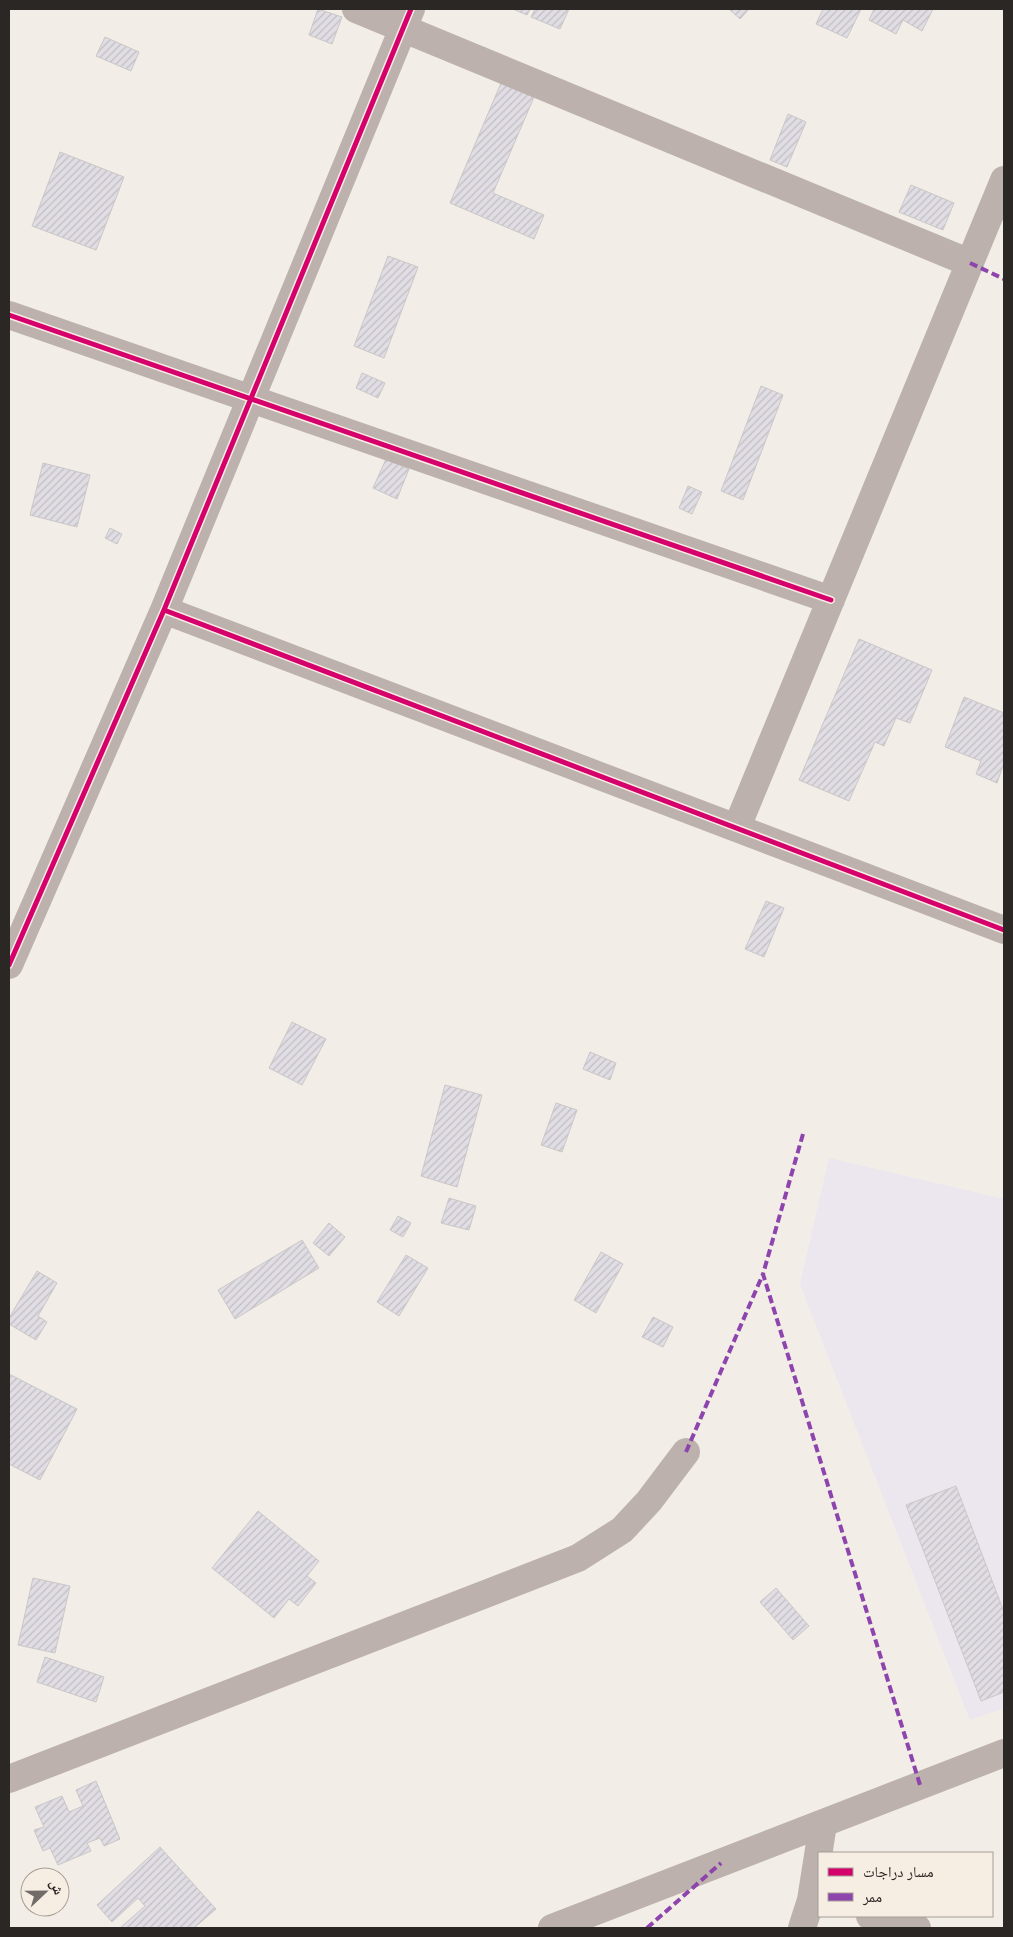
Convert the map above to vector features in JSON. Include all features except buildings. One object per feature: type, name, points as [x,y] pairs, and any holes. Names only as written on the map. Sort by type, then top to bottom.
[{"type":"street","points":[[356,9],[407,18],[970,263]]},
{"type":"street","points":[[9,965],[164,610],[407,18]]},
{"type":"street","points":[[737,827],[1004,180]]},
{"type":"street","points":[[9,315],[831,600]]},
{"type":"street","points":[[164,610],[1004,930]]},
{"type":"street","points":[[9,1779],[578,1558],[622,1530],[649,1501],[686,1452]]},
{"type":"street","points":[[552,1928],[1004,1753]]},
{"type":"street","points":[[819,1852],[822,1824]]},
{"type":"street","points":[[802,1928],[815,1901],[818,1868]]},
{"type":"street","points":[[874,1917],[917,1928]]},
{"type":"shaded area","points":[[829,1158],[1004,1199],[1004,1708],[970,1720],[800,1284]]},
{"type":"marked path","points":[[970,263],[1004,279]]},
{"type":"marked path","points":[[803,1134],[763,1274],[920,1785]]},
{"type":"marked path","points":[[686,1452],[763,1274]]},
{"type":"marked path","points":[[647,1928],[721,1863]]},
{"type":"cycle path","points":[[9,965],[164,610],[411,9]]},
{"type":"cycle path","points":[[9,315],[831,600]]},
{"type":"cycle path","points":[[164,610],[1004,930]]}]
